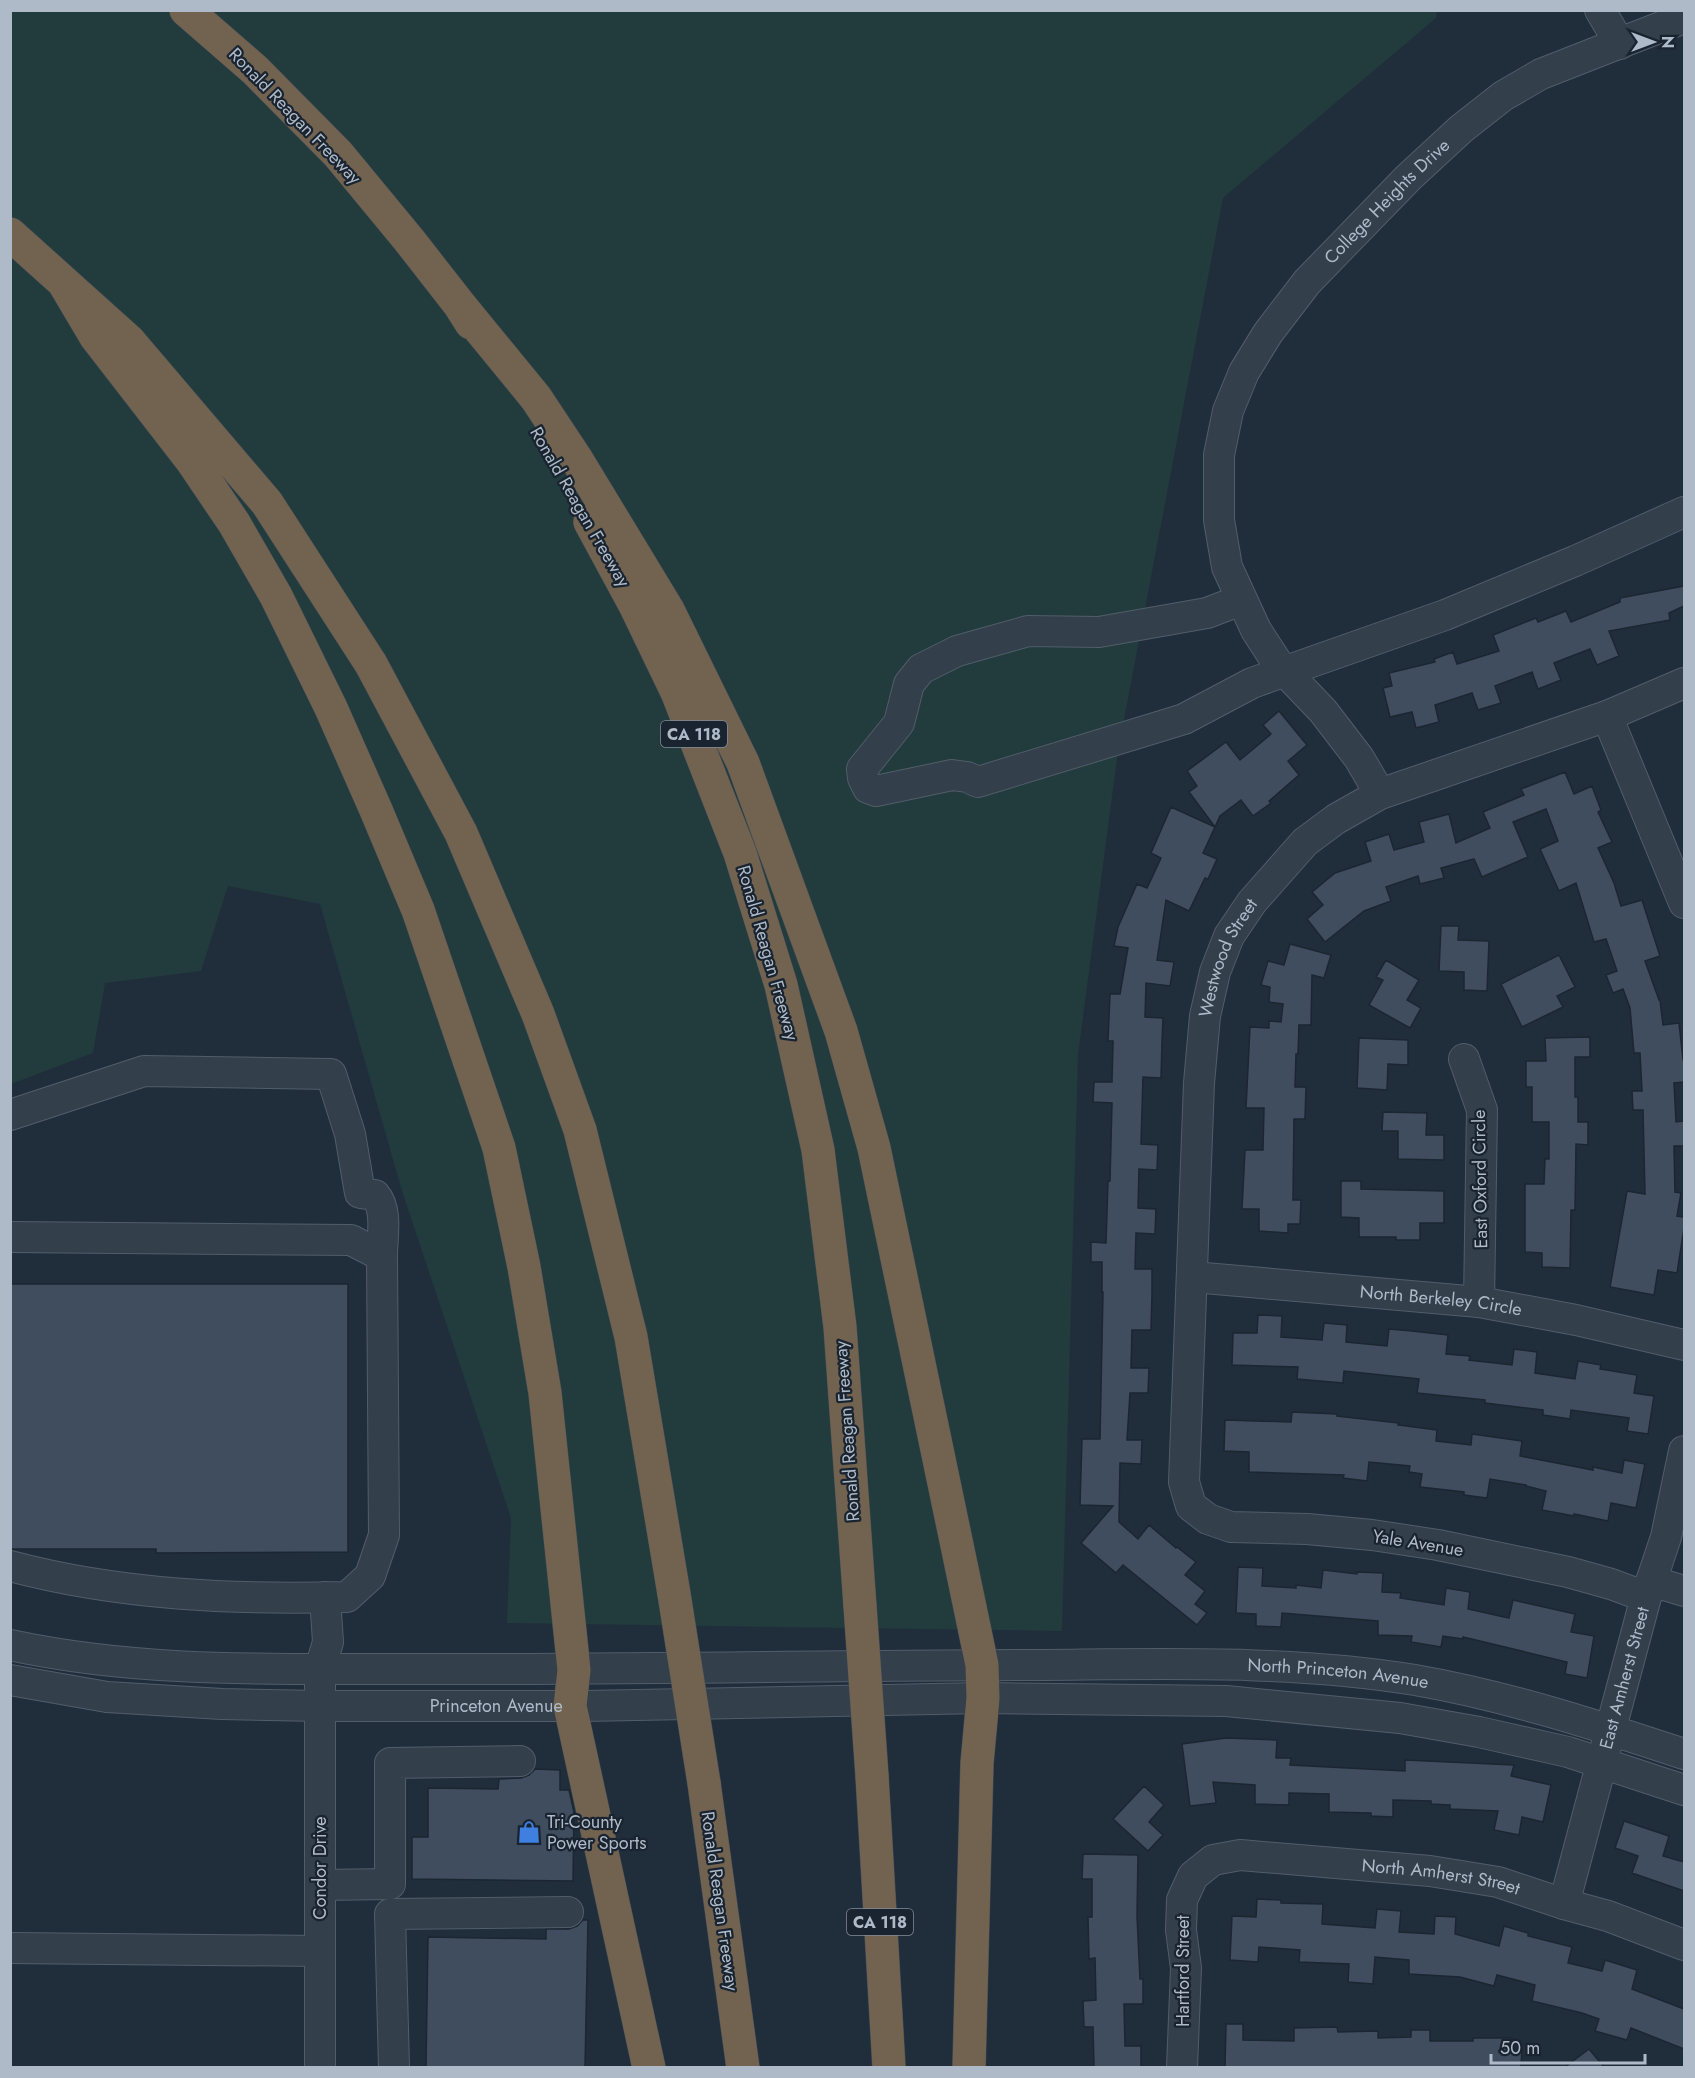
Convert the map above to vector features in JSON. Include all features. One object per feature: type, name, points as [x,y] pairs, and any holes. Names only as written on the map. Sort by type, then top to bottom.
[{"type":"highway","name":"Ronald Reagan Freeway","points":[[186,10],[255,70],[338,154],[459,304],[564,474],[636,606],[672,682],[740,853],[777,974],[818,1150],[840,1327],[872,1776],[889,2067]]},
{"type":"highway","name":"Ronald Reagan Freeway","points":[[10,234],[129,341],[267,503],[371,664],[461,833],[538,1014],[580,1130],[631,1337],[704,1783],[743,2067]]},
{"type":"highway","points":[[64,283],[96,337],[192,461],[234,523],[276,596],[331,708],[418,910],[499,1148],[524,1267],[545,1393],[574,1670],[570,1706],[649,2067]]},
{"type":"highway","points":[[459,304],[536,398],[577,460],[668,610],[743,762],[841,1031],[874,1148],[982,1665],[983,1698],[977,1763],[969,2067]]},
{"type":"street","points":[[1600,10],[1620,44]]},
{"type":"street","name":"College Heights Drive","points":[[1380,794],[1359,758],[1323,711],[1285,671],[1256,630],[1227,567],[1219,520],[1219,455],[1228,411],[1244,372],[1268,333],[1307,282],[1408,178],[1461,129],[1503,96],[1541,74],[1684,18]]},
{"type":"street","points":[[1241,600],[1207,613],[1099,632],[1028,631],[957,651],[921,669],[909,684],[899,723],[867,760],[862,769],[862,778],[868,788],[876,791],[952,775],[967,777],[978,783],[1184,719],[1252,683],[1445,615],[1575,561],[1684,512]]},
{"type":"street","name":"Westwood Street","points":[[1191,1506],[1184,1482],[1199,1083],[1205,1016],[1215,972],[1229,936],[1252,902],[1305,842],[1336,819],[1380,794],[1607,716],[1684,683]]},
{"type":"street","points":[[1607,716],[1684,903]]},
{"type":"street","name":"East Oxford Circle","points":[[1464,1059],[1482,1110],[1479,1302]]},
{"type":"street","points":[[10,1115],[144,1071],[331,1074],[350,1134],[360,1193],[375,1195],[382,1209],[384,1534],[370,1576],[347,1597],[197,1594],[126,1589],[10,1566]]},
{"type":"street","points":[[10,1237],[351,1240],[382,1256]]},
{"type":"street","name":"North Berkeley Circle","points":[[1193,1277],[1479,1302],[1576,1320],[1684,1345]]},
{"type":"street","name":"East Amherst Street","points":[[1564,1904],[1648,1589],[1666,1537],[1684,1451]]},
{"type":"street","name":"Yale Avenue","points":[[1191,1506],[1208,1519],[1231,1527],[1307,1529],[1372,1535],[1438,1545],[1568,1572],[1611,1584],[1684,1591]]},
{"type":"street","name":"Condor Drive","points":[[320,2067],[320,1669],[328,1642],[325,1597]]},
{"type":"street","name":"Princeton Avenue","points":[[10,1645],[112,1661],[222,1668],[574,1670],[982,1665]]},
{"type":"street","name":"North Princeton Avenue","points":[[982,1665],[1194,1664],[1301,1668],[1413,1680],[1482,1694],[1611,1730],[1684,1754]]},
{"type":"street","name":"Princeton Avenue","points":[[10,1680],[107,1696],[222,1704],[320,1706],[570,1706],[983,1698]]},
{"type":"street","name":"North Princeton Avenue","points":[[983,1698],[1226,1701],[1317,1708],[1400,1718],[1568,1752],[1684,1790]]},
{"type":"street","points":[[394,2067],[390,1914],[390,1763],[520,1761]]},
{"type":"street","name":"North Amherst Street","points":[[1193,1876],[1213,1860],[1240,1855],[1430,1871],[1498,1882],[1608,1916],[1684,1945]]},
{"type":"street","name":"Hartford Street","points":[[1182,2067],[1186,1968],[1181,1930],[1182,1900],[1193,1876]]},
{"type":"street","points":[[320,1885],[390,1884]]},
{"type":"street","points":[[390,1914],[568,1912]]},
{"type":"street","points":[[10,1948],[320,1951]]},
{"type":"green space","points":[[11,11],[1437,11],[1436,18],[1223,198],[1118,751],[1078,1055],[1062,1631],[507,1623],[511,1518],[402,1191],[320,904],[228,886],[201,971],[105,983],[93,1053],[11,1084]]},
{"type":"building","points":[[1684,586],[1684,606],[1669,613],[1670,620],[1609,631],[1619,656],[1597,665],[1590,649],[1554,663],[1561,680],[1538,689],[1532,672],[1495,686],[1501,703],[1478,710],[1472,693],[1435,705],[1439,722],[1416,728],[1412,712],[1390,717],[1383,688],[1392,686],[1389,673],[1435,662],[1434,659],[1453,652],[1457,664],[1499,651],[1493,635],[1536,618],[1538,622],[1566,611],[1571,622],[1620,602],[1620,598]]},
{"type":"building","points":[[1279,711],[1307,745],[1288,761],[1299,775],[1269,801],[1271,803],[1253,816],[1241,800],[1220,816],[1215,827],[1189,792],[1197,786],[1187,771],[1226,742],[1240,760],[1271,734],[1263,725]]},
{"type":"building","points":[[1565,772],[1574,794],[1592,786],[1601,810],[1598,812],[1612,842],[1598,848],[1614,883],[1621,906],[1642,900],[1660,956],[1645,961],[1660,1000],[1663,1025],[1679,1023],[1684,1060],[1684,1082],[1674,1083],[1676,1122],[1684,1121],[1684,1146],[1674,1146],[1675,1192],[1681,1193],[1677,1216],[1684,1217],[1684,1228],[1677,1273],[1658,1270],[1654,1295],[1610,1287],[1627,1191],[1645,1194],[1643,1110],[1633,1110],[1632,1091],[1642,1091],[1640,1053],[1634,1053],[1630,1008],[1623,989],[1613,993],[1606,975],[1617,971],[1606,939],[1594,942],[1576,883],[1559,891],[1540,849],[1558,841],[1546,809],[1513,822],[1528,857],[1482,877],[1474,859],[1441,868],[1444,878],[1420,884],[1418,876],[1386,887],[1391,901],[1364,911],[1325,942],[1307,919],[1323,905],[1312,892],[1335,873],[1371,861],[1365,842],[1389,834],[1394,850],[1424,842],[1419,822],[1449,814],[1456,843],[1490,828],[1483,812],[1524,795],[1521,789]]},
{"type":"building","points":[[1171,807],[1215,827],[1203,853],[1217,859],[1189,911],[1166,900],[1157,960],[1174,962],[1170,986],[1146,983],[1145,1017],[1163,1018],[1161,1078],[1143,1077],[1141,1144],[1158,1145],[1157,1170],[1139,1169],[1138,1208],[1156,1209],[1155,1234],[1136,1233],[1135,1269],[1152,1269],[1151,1330],[1132,1330],[1131,1368],[1149,1368],[1148,1393],[1130,1393],[1127,1440],[1142,1440],[1141,1464],[1120,1463],[1119,1522],[1138,1539],[1149,1525],[1196,1562],[1185,1575],[1205,1591],[1195,1604],[1207,1613],[1197,1625],[1123,1565],[1116,1573],[1081,1543],[1113,1506],[1080,1505],[1082,1439],[1100,1439],[1102,1262],[1091,1262],[1091,1242],[1106,1243],[1108,1181],[1110,1181],[1112,1103],[1093,1102],[1094,1082],[1112,1082],[1113,1041],[1108,1041],[1110,994],[1120,994],[1128,948],[1114,946],[1118,927],[1137,884],[1147,888],[1161,858],[1151,853]]},
{"type":"building","points":[[1441,926],[1459,926],[1458,940],[1489,941],[1487,991],[1464,990],[1464,972],[1439,971]]},
{"type":"building","points":[[1290,944],[1331,955],[1324,978],[1312,975],[1311,1025],[1299,1025],[1295,1087],[1306,1087],[1305,1119],[1294,1119],[1293,1200],[1301,1200],[1300,1224],[1288,1224],[1288,1233],[1259,1231],[1259,1209],[1242,1209],[1245,1150],[1263,1150],[1264,1108],[1246,1108],[1250,1027],[1269,1028],[1269,1021],[1281,1022],[1283,1004],[1269,1002],[1270,987],[1261,985],[1268,961],[1284,965]]},
{"type":"building","points":[[1559,955],[1575,987],[1557,996],[1563,1007],[1522,1027],[1501,984]]},
{"type":"building","points":[[1386,960],[1419,980],[1407,1000],[1421,1008],[1410,1028],[1369,1005],[1383,980],[1376,977]]},
{"type":"building","points":[[1590,1037],[1590,1057],[1575,1057],[1575,1097],[1578,1097],[1578,1122],[1588,1122],[1588,1145],[1576,1144],[1575,1210],[1571,1210],[1570,1268],[1542,1267],[1542,1253],[1525,1252],[1525,1184],[1544,1184],[1545,1159],[1549,1159],[1549,1122],[1532,1122],[1532,1087],[1526,1087],[1526,1061],[1546,1061],[1545,1038]]},
{"type":"building","points":[[1359,1038],[1408,1040],[1408,1065],[1388,1064],[1387,1090],[1357,1088]]},
{"type":"building","points":[[1383,1112],[1427,1113],[1426,1135],[1444,1135],[1444,1160],[1398,1159],[1398,1131],[1382,1131]]},
{"type":"building","points":[[1341,1181],[1361,1181],[1361,1189],[1444,1191],[1444,1223],[1420,1223],[1420,1240],[1396,1240],[1396,1237],[1359,1237],[1359,1218],[1341,1217]]},
{"type":"building","points":[[10,1284],[348,1284],[348,1552],[156,1553],[156,1549],[10,1549]]},
{"type":"building","points":[[1258,1315],[1282,1316],[1281,1337],[1322,1340],[1324,1323],[1347,1325],[1346,1342],[1387,1346],[1389,1329],[1412,1331],[1448,1335],[1446,1354],[1470,1356],[1469,1360],[1512,1365],[1514,1349],[1537,1352],[1535,1373],[1575,1379],[1578,1361],[1601,1365],[1600,1369],[1637,1375],[1634,1393],[1654,1396],[1648,1434],[1627,1431],[1629,1418],[1571,1410],[1570,1419],[1543,1415],[1543,1410],[1485,1403],[1485,1400],[1417,1393],[1419,1379],[1344,1371],[1343,1383],[1297,1379],[1298,1367],[1232,1365],[1233,1333],[1257,1333]]},
{"type":"building","points":[[1292,1412],[1337,1414],[1337,1416],[1437,1430],[1436,1441],[1471,1445],[1472,1434],[1522,1441],[1520,1456],[1593,1470],[1593,1467],[1622,1473],[1624,1460],[1645,1464],[1636,1508],[1611,1503],[1608,1521],[1574,1514],[1574,1516],[1542,1510],[1546,1491],[1526,1485],[1490,1479],[1487,1498],[1464,1495],[1464,1492],[1420,1487],[1422,1474],[1409,1472],[1410,1466],[1369,1462],[1367,1481],[1343,1478],[1344,1475],[1249,1472],[1249,1452],[1224,1451],[1225,1420],[1291,1422]]},
{"type":"building","points":[[1238,1567],[1263,1568],[1262,1586],[1296,1588],[1296,1585],[1321,1588],[1323,1570],[1357,1574],[1357,1572],[1383,1573],[1382,1592],[1401,1593],[1400,1598],[1444,1605],[1446,1588],[1470,1592],[1468,1609],[1509,1618],[1513,1600],[1575,1614],[1571,1632],[1594,1636],[1587,1678],[1565,1674],[1567,1662],[1463,1637],[1463,1639],[1443,1636],[1441,1647],[1411,1642],[1412,1636],[1378,1635],[1378,1621],[1282,1613],[1281,1627],[1256,1626],[1256,1614],[1236,1613]]},
{"type":"building","points":[[1226,1738],[1277,1740],[1276,1758],[1291,1758],[1290,1765],[1405,1771],[1405,1760],[1514,1765],[1511,1776],[1551,1785],[1543,1822],[1522,1817],[1519,1835],[1494,1830],[1498,1811],[1450,1809],[1450,1805],[1431,1804],[1431,1801],[1393,1800],[1393,1817],[1371,1816],[1371,1813],[1329,1812],[1329,1794],[1289,1793],[1289,1805],[1255,1804],[1255,1785],[1213,1782],[1216,1803],[1190,1806],[1182,1744]]},
{"type":"building","points":[[535,1769],[560,1770],[560,1790],[569,1790],[574,1812],[573,1881],[412,1879],[412,1837],[428,1837],[428,1788],[498,1789],[499,1779],[521,1778],[529,1775]]},
{"type":"building","points":[[1144,1786],[1164,1805],[1149,1822],[1163,1835],[1148,1851],[1113,1819]]},
{"type":"building","points":[[1624,1821],[1669,1836],[1663,1856],[1684,1862],[1684,1891],[1632,1873],[1638,1856],[1615,1848]]},
{"type":"building","points":[[1083,1854],[1138,1855],[1137,1916],[1143,2004],[1124,2004],[1125,2046],[1141,2046],[1141,2067],[1094,2067],[1093,2027],[1084,2027],[1083,2001],[1096,2000],[1095,1958],[1089,1959],[1088,1917],[1092,1917],[1092,1879],[1082,1879]]},
{"type":"building","points":[[1257,1899],[1281,1900],[1281,1903],[1323,1904],[1322,1924],[1375,1928],[1377,1909],[1401,1911],[1399,1932],[1434,1934],[1435,1916],[1456,1917],[1455,1934],[1499,1946],[1504,1926],[1528,1933],[1528,1936],[1572,1947],[1568,1963],[1602,1971],[1605,1960],[1637,1970],[1632,1989],[1684,2009],[1684,2049],[1631,2028],[1627,2040],[1595,2031],[1599,2019],[1532,2001],[1535,1985],[1497,1975],[1494,1986],[1460,1977],[1409,1974],[1409,1960],[1375,1957],[1373,1984],[1348,1982],[1349,1964],[1299,1962],[1300,1950],[1259,1947],[1258,1962],[1230,1960],[1232,1916],[1256,1917]]},
{"type":"building","points":[[583,1920],[588,1920],[585,2067],[426,2067],[428,1937],[546,1939],[546,1929],[569,1929],[577,1926]]},
{"type":"building","points":[[1226,2024],[1243,2024],[1243,2040],[1294,2041],[1294,2028],[1337,2027],[1338,2032],[1378,2031],[1378,2038],[1411,2037],[1411,2030],[1430,2030],[1430,2041],[1512,2038],[1512,2049],[1522,2049],[1521,2067],[1225,2067]]},
{"type":"building","points":[[1589,2049],[1604,2067],[1565,2067]]},
{"type":"place","name":"Tri-County Power Sports","points":[[529,1832]]}]
